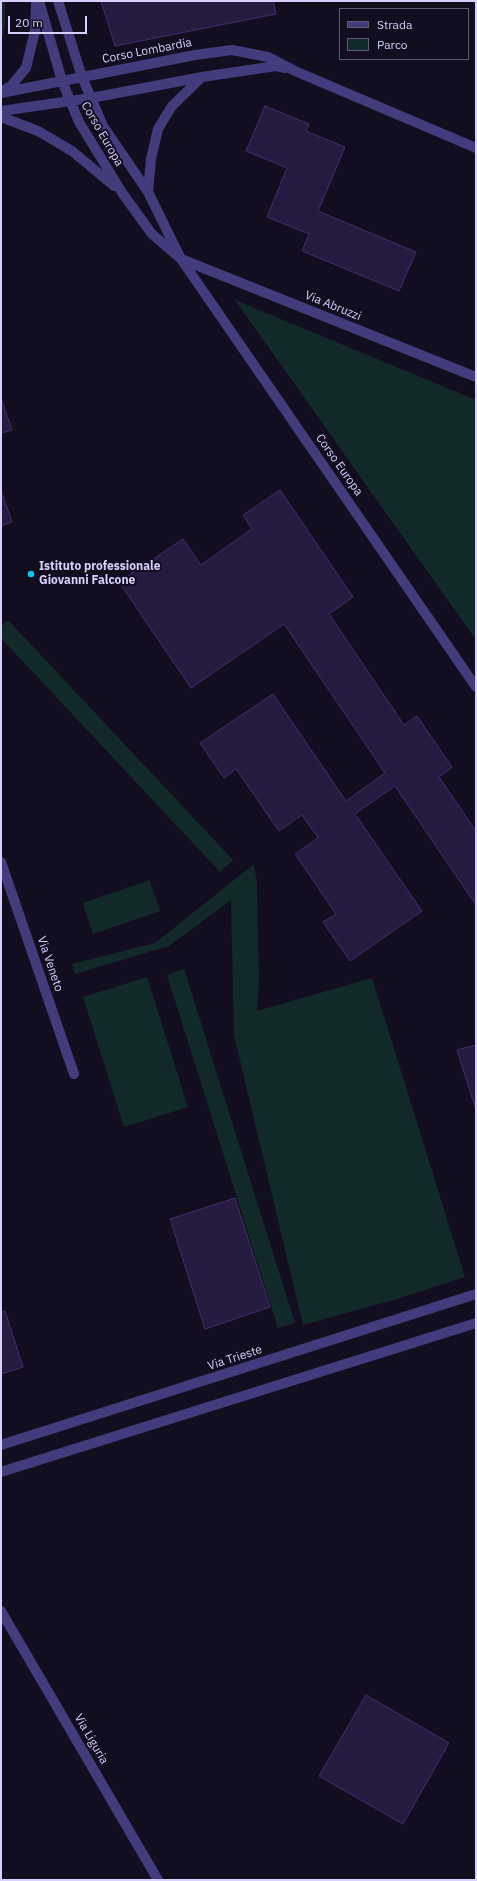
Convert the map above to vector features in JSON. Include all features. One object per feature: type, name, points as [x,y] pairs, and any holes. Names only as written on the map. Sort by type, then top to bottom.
[{"type":"street","name":"Corso Europa","points":[[37,1],[69,101],[97,155],[152,234],[181,259]]},
{"type":"street","points":[[1,92],[11,86],[26,68],[35,31],[37,1]]},
{"type":"street","name":"Corso Europa","points":[[58,1],[82,77],[103,126],[148,192],[181,259],[476,687]]},
{"type":"street","name":"Corso Lombardia","points":[[1,92],[195,55],[232,50],[268,57],[476,148]]},
{"type":"street","name":"Corso Lombardia","points":[[1,112],[91,98],[202,77],[276,66],[295,70]]},
{"type":"street","points":[[148,192],[151,159],[158,129],[172,106],[202,77]]},
{"type":"street","points":[[1,117],[38,131],[72,151],[123,194]]},
{"type":"street","name":"Via Abruzzi","points":[[181,259],[476,377]]},
{"type":"street","name":"Via Veneto","points":[[1,862],[74,1074]]},
{"type":"street","name":"Via Trieste","points":[[1,1445],[476,1294]]},
{"type":"street","points":[[1,1472],[476,1323]]},
{"type":"street","name":"Via Liguria","points":[[1,1611],[158,1880]]},
{"type":"green space","points":[[1,1],[5,1],[5,24],[1,44]]},
{"type":"green space","points":[[235,300],[476,400],[476,640]]},
{"type":"green space","points":[[8,620],[233,860],[220,872],[1,638],[1,626]]},
{"type":"green space","points":[[254,864],[257,884],[259,984],[257,1011],[372,978],[465,1277],[397,1299],[303,1325],[234,1035],[231,900],[169,946],[75,974],[72,964],[155,943]]},
{"type":"green space","points":[[150,880],[160,911],[93,934],[83,903]]},
{"type":"green space","points":[[184,969],[295,1323],[278,1328],[167,975]]},
{"type":"green space","points":[[147,977],[188,1107],[124,1127],[83,997]]},
{"type":"building","points":[[101,1],[273,1],[276,14],[115,46]]},
{"type":"building","points":[[265,106],[309,124],[306,131],[345,147],[318,211],[416,252],[399,291],[302,251],[309,234],[267,217],[287,168],[246,151]]},
{"type":"building","points":[[1,398],[12,430],[1,433]]},
{"type":"building","points":[[1,490],[12,522],[1,526]]},
{"type":"building","points":[[280,490],[353,597],[329,614],[404,725],[417,716],[452,767],[439,777],[476,831],[476,905],[395,786],[355,814],[422,911],[350,961],[323,922],[336,914],[295,854],[318,838],[302,815],[279,831],[236,769],[224,778],[200,743],[273,694],[346,801],[385,773],[284,624],[191,688],[119,582],[183,539],[201,565],[252,529],[243,515]]},
{"type":"building","points":[[476,1045],[476,1110],[457,1050]]},
{"type":"building","points":[[235,1198],[270,1307],[205,1329],[170,1219]]},
{"type":"building","points":[[5,1311],[23,1367],[1,1374],[1,1313]]},
{"type":"building","points":[[366,1695],[449,1743],[403,1824],[319,1776]]},
{"type":"place","name":"Istituto professionale Giovanni Falcone","points":[[31,574]]}]
